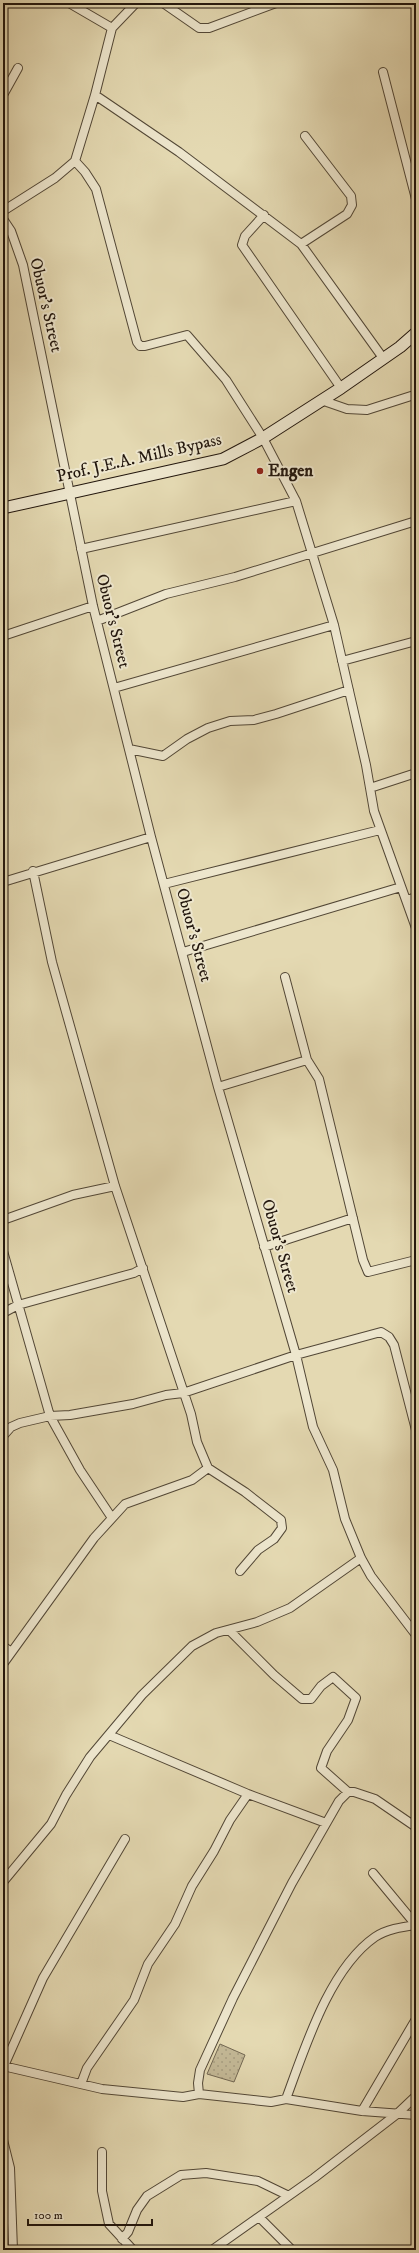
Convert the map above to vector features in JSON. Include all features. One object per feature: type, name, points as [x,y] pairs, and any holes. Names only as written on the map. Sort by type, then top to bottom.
[{"type":"street","points":[[69,3],[112,28]]},
{"type":"street","points":[[3,212],[55,178],[75,161],[96,95],[112,28],[136,3]]},
{"type":"street","points":[[163,3],[199,28],[209,28],[276,3]]},
{"type":"street","points":[[3,95],[18,68]]},
{"type":"street","points":[[383,72],[416,199]]},
{"type":"street","points":[[96,95],[179,152],[301,244],[383,358]]},
{"type":"street","points":[[301,244],[347,214],[352,205],[351,196],[305,136]]},
{"type":"street","points":[[75,161],[85,172],[96,189],[137,342],[140,346],[145,346],[187,335],[226,380],[263,438],[296,501],[334,625],[380,830],[407,900],[416,928]]},
{"type":"street","points":[[264,215],[245,236],[242,245],[341,388]]},
{"type":"street","name":"Obuor’s Street","points":[[3,220],[11,231],[23,265],[93,606],[151,836],[218,1087],[296,1355],[313,1427],[333,1470],[345,1519],[361,1558],[371,1576],[416,1635]]},
{"type":"street","name":"Prof. J.E.A. Mills Bypass","points":[[3,508],[223,459],[263,438],[341,388],[400,347],[416,333]]},
{"type":"street","points":[[321,400],[347,409],[367,410],[411,396]]},
{"type":"street","points":[[81,549],[296,501]]},
{"type":"street","points":[[97,621],[166,594],[235,577],[416,521]]},
{"type":"street","points":[[3,636],[93,606]]},
{"type":"street","points":[[114,688],[334,625]]},
{"type":"street","points":[[342,661],[416,641]]},
{"type":"street","points":[[129,749],[163,756],[187,739],[208,728],[230,720],[261,718],[349,690]]},
{"type":"street","points":[[370,788],[416,773]]},
{"type":"street","points":[[164,884],[380,830]]},
{"type":"street","points":[[3,882],[33,871],[151,836]]},
{"type":"street","points":[[33,871],[52,962],[115,1186],[191,1414],[197,1442],[208,1468],[245,1492],[281,1520],[282,1528],[274,1538],[258,1550],[240,1571]]},
{"type":"street","points":[[183,952],[401,887]]},
{"type":"street","points":[[407,900],[416,897]]},
{"type":"street","points":[[285,977],[307,1060],[320,1079],[363,1260],[368,1272],[416,1260]]},
{"type":"street","points":[[218,1087],[307,1060]]},
{"type":"street","points":[[3,1220],[73,1195],[115,1186]]},
{"type":"street","points":[[264,1247],[353,1218]]},
{"type":"street","points":[[3,1251],[50,1416],[80,1470],[112,1518]]},
{"type":"street","points":[[3,1313],[18,1305],[34,1302],[134,1274],[142,1268]]},
{"type":"street","points":[[3,1436],[16,1425],[50,1416],[125,1406],[166,1395],[183,1393],[296,1355],[381,1332],[389,1337],[394,1345],[416,1430]]},
{"type":"street","points":[[3,1664],[94,1538],[125,1504],[192,1480],[208,1468]]},
{"type":"street","points":[[3,1882],[51,1824],[66,1795],[90,1756],[142,1695],[192,1646],[216,1633],[257,1622],[290,1608],[361,1558]]},
{"type":"street","points":[[229,1630],[274,1675],[302,1699],[311,1699],[321,1686],[333,1677],[356,1698],[348,1720],[327,1751],[321,1768],[348,1792],[354,1792],[376,1799],[416,1826]]},
{"type":"street","points":[[3,1646],[11,1652]]},
{"type":"street","points":[[109,1735],[248,1794],[326,1823]]},
{"type":"street","points":[[199,2094],[198,2083],[200,2070],[214,2038],[292,1883],[339,1801],[348,1792]]},
{"type":"street","points":[[81,2084],[87,2068],[134,2000],[148,1964],[175,1924],[192,1886],[214,1851],[230,1820],[248,1794]]},
{"type":"street","points":[[125,1839],[43,1978],[4,2066],[102,2089],[167,2096],[199,2094],[271,2102],[286,2099],[362,2111],[416,2115]]},
{"type":"street","points":[[373,1873],[416,1925]]},
{"type":"street","points":[[286,2099],[309,2039],[335,1982],[354,1955],[376,1936],[396,1928],[416,1925]]},
{"type":"street","points":[[362,2111],[416,2019]]},
{"type":"street","points":[[212,2250],[287,2195],[314,2178],[397,2114],[416,2096]]},
{"type":"street","points":[[3,2140],[10,2168],[13,2250]]},
{"type":"street","points":[[102,2152],[102,2191],[105,2211],[109,2224],[133,2250]]},
{"type":"street","points":[[122,2238],[128,2232],[137,2210],[147,2196],[181,2175],[206,2173],[258,2181],[287,2195]]},
{"type":"street","points":[[259,2217],[292,2250]]},
{"type":"shaded area","points":[[220,2044],[245,2055],[234,2082],[207,2074]]},
{"type":"place","name":"Engen","points":[[260,471]]}]
